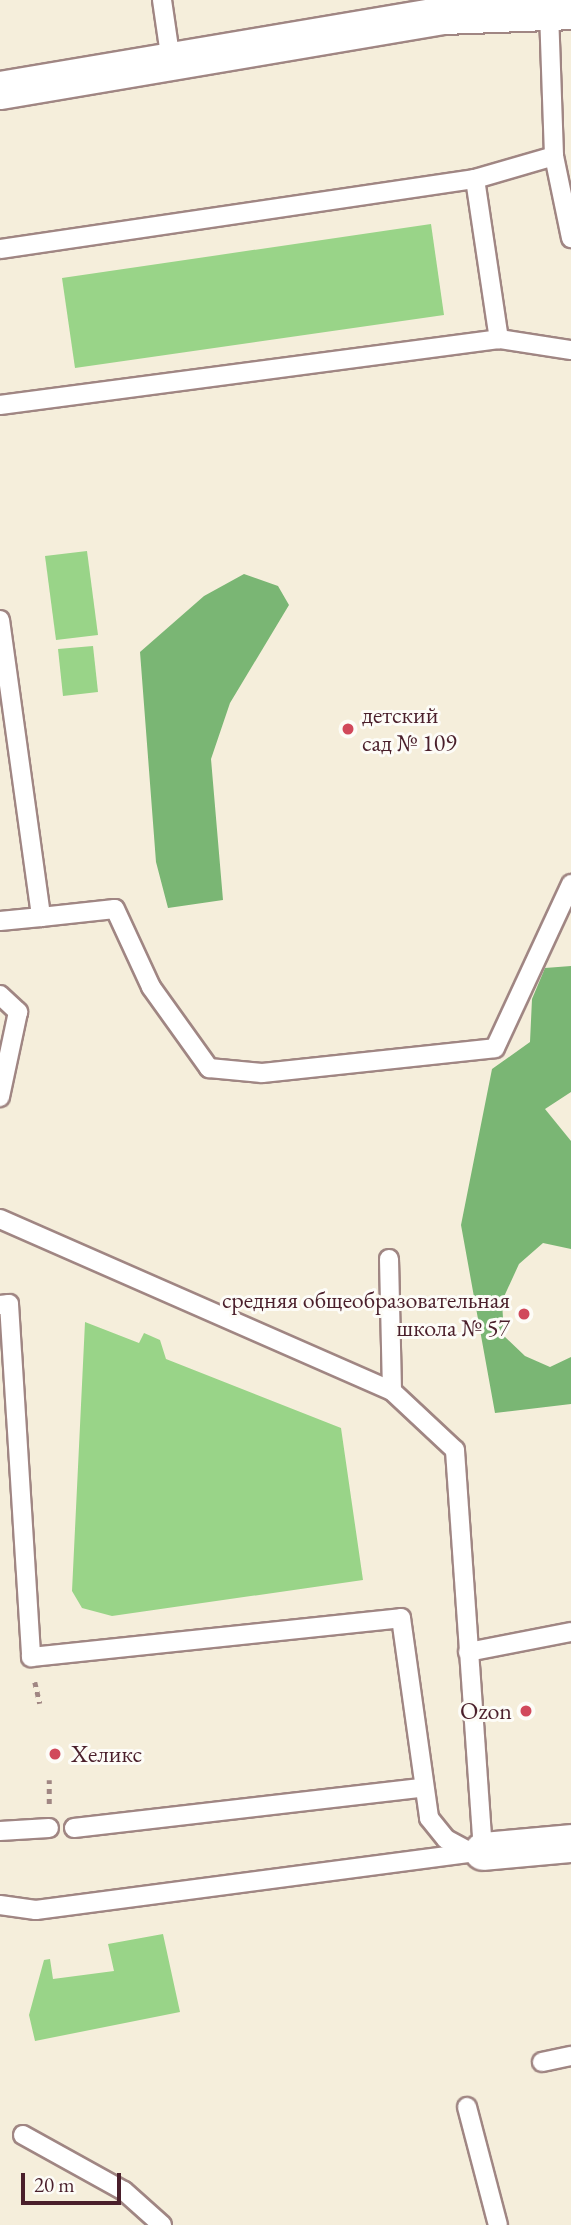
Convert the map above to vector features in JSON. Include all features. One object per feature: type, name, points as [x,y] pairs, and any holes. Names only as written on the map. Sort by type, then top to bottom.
[{"type":"street","points":[[0,90],[443,15],[560,11]]},
{"type":"street","points":[[474,1850],[571,1843]]},
{"type":"lane","points":[[162,0],[171,62]]},
{"type":"lane","points":[[560,11],[554,156],[571,238]]},
{"type":"lane","points":[[0,249],[475,179],[554,156]]},
{"type":"lane","points":[[475,179],[499,339]]},
{"type":"lane","points":[[0,405],[499,339],[571,350]]},
{"type":"lane","points":[[0,620],[41,917]]},
{"type":"lane","points":[[0,921],[115,909],[151,987],[209,1068],[262,1073],[495,1048],[571,884]]},
{"type":"lane","points":[[0,995],[18,1012],[0,1097]]},
{"type":"lane","points":[[0,1219],[392,1391],[455,1450],[468,1653],[474,1850]]},
{"type":"lane","points":[[389,1259],[392,1391]]},
{"type":"lane","points":[[0,1305],[9,1304],[31,1657],[401,1618],[422,1788],[429,1818],[446,1839],[474,1850]]},
{"type":"lane","points":[[468,1653],[571,1632]]},
{"type":"lane","points":[[74,1828],[422,1788]]},
{"type":"lane","points":[[0,1831],[49,1829]]},
{"type":"lane","points":[[0,1905],[36,1910],[474,1850]]},
{"type":"lane","points":[[542,2062],[571,2056]]},
{"type":"lane","points":[[467,2107],[498,2225]]},
{"type":"lane","points":[[23,2135],[124,2191],[162,2225]]},
{"type":"green space","points":[[431,224],[444,315],[75,368],[62,278]]},
{"type":"green space","points":[[87,551],[98,635],[56,640],[45,556]]},
{"type":"green space","points":[[244,574],[278,586],[289,605],[230,703],[211,759],[223,900],[168,908],[156,862],[140,652],[204,596]]},
{"type":"green space","points":[[93,646],[98,692],[63,696],[58,649]]},
{"type":"green space","name":"средняя общеобразовательная школа № 57","points":[[571,966],[571,1092],[545,1109],[571,1141],[571,1249],[543,1243],[519,1264],[502,1301],[504,1336],[525,1356],[550,1367],[571,1357],[571,1404],[495,1413],[461,1225],[492,1069],[530,1042],[532,999],[545,968]]},
{"type":"green space","points":[[85,1322],[139,1343],[144,1333],[160,1340],[166,1359],[341,1428],[363,1580],[112,1616],[82,1608],[72,1591]]},
{"type":"green space","points":[[163,1934],[180,2012],[35,2041],[29,2015],[44,1960],[50,1959],[53,1979],[114,1971],[108,1944]]},
{"type":"place","name":"детский сад № 109","points":[[348,729]]},
{"type":"place","name":"средняя общеобразовательная школа № 57","points":[[524,1314]]},
{"type":"place","name":"Ozon","points":[[526,1711]]},
{"type":"place","name":"Хеликс","points":[[55,1754]]}]
